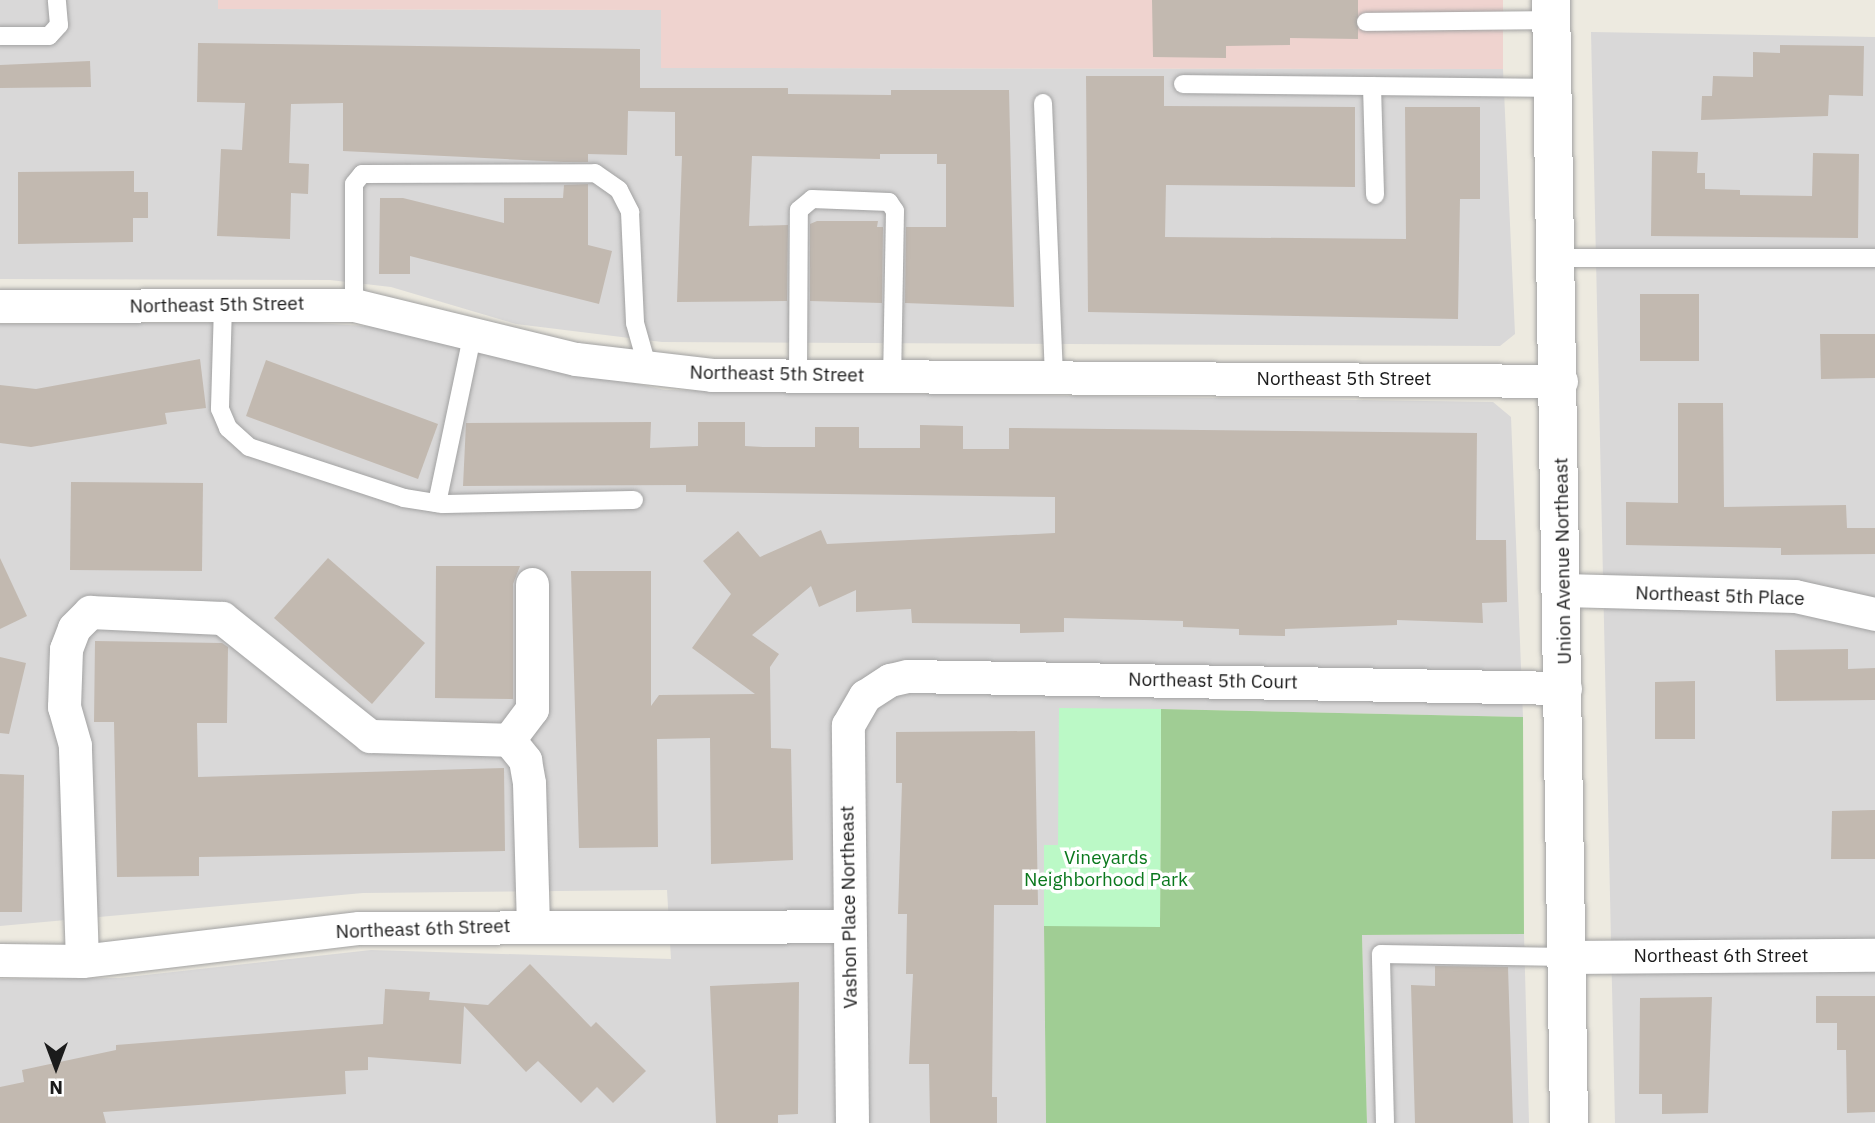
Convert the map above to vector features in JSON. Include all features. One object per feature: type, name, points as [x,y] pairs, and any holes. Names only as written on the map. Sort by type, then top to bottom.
[{"type":"street","name":"Union Avenue Northeast","points":[[1551,10],[1565,688],[1569,1123]]},
{"type":"street","name":"Northeast 5th Street","points":[[0,306],[354,305],[576,359],[649,369],[798,375],[1560,381]]},
{"type":"street","points":[[509,740],[532,709],[532,584]]},
{"type":"street","name":"Northeast 5th Place","points":[[1563,590],[1795,596],[1875,614]]},
{"type":"street","points":[[82,961],[75,745],[64,707],[66,649],[74,628],[90,612],[222,618],[370,736],[509,740],[525,760],[529,783],[533,926]]},
{"type":"street","name":"Northeast 5th Court","points":[[865,696],[908,676],[1565,688]]},
{"type":"street","name":"Vashon Place Northeast","points":[[852,1123],[848,726],[865,696]]},
{"type":"street","name":"Northeast 6th Street","points":[[0,960],[82,961],[359,928],[848,926]]},
{"type":"street","name":"Northeast 6th Street","points":[[1567,957],[1875,955]]},
{"type":"lane","points":[[0,36],[49,36],[59,25],[57,0]]},
{"type":"lane","points":[[1366,22],[1551,10]]},
{"type":"lane","points":[[1183,84],[1553,88]]},
{"type":"lane","points":[[1372,86],[1375,195]]},
{"type":"lane","points":[[1043,103],[1054,377]]},
{"type":"lane","points":[[354,305],[354,184],[362,174],[596,173],[619,190],[631,212],[635,323],[649,369]]},
{"type":"lane","points":[[798,375],[799,210],[812,199],[889,202],[895,211],[892,376]]},
{"type":"lane","points":[[1558,258],[1875,258]]},
{"type":"lane","points":[[223,306],[220,409],[229,428],[249,447],[404,498],[437,503],[634,500]]},
{"type":"lane","points":[[437,503],[473,332]]},
{"type":"lane","points":[[1385,1123],[1381,954],[1567,957]]},
{"type":"shaded area","points":[[0,0],[218,0],[218,9],[662,10],[661,68],[1503,69],[1515,334],[1500,346],[662,342],[516,324],[391,287],[330,280],[0,279]]},
{"type":"shaded area","points":[[218,0],[1503,0],[1503,69],[661,68],[661,10],[218,9]]},
{"type":"shaded area","points":[[1591,32],[1875,37],[1875,1123],[1615,1123]]},
{"type":"shaded area","points":[[299,322],[381,327],[665,390],[1493,402],[1511,417],[1523,717],[1161,709],[1044,926],[1046,1123],[0,1123],[0,979],[119,978],[371,950],[671,959],[667,890],[363,893],[0,926],[0,324]]},
{"type":"shaded area","points":[[1524,934],[1529,1123],[1367,1123],[1362,935]]},
{"type":"green space","name":"Vineyards Neighborhood Park","points":[[1059,708],[1161,709],[1160,927],[1044,926],[1044,845],[1058,845]]},
{"type":"green space","points":[[1161,709],[1523,717],[1524,934],[1362,935],[1367,1123],[1046,1123],[1044,926],[1160,926]]},
{"type":"building","points":[[1152,0],[1358,0],[1358,39],[1290,38],[1290,45],[1226,46],[1226,58],[1153,57]]},
{"type":"building","points":[[198,43],[640,49],[640,88],[788,88],[788,94],[891,95],[891,90],[1009,90],[1014,307],[905,303],[906,227],[946,227],[946,164],[937,164],[937,154],[880,154],[880,159],[752,156],[749,226],[788,225],[787,301],[677,302],[682,156],[675,156],[675,112],[628,111],[627,155],[588,154],[588,162],[564,162],[343,151],[343,103],[291,104],[289,163],[309,164],[308,194],[291,193],[290,239],[217,236],[221,149],[242,150],[245,103],[197,102]]},
{"type":"building","points":[[1780,45],[1864,46],[1863,96],[1829,95],[1828,116],[1701,120],[1702,96],[1712,96],[1713,76],[1753,77],[1753,52],[1780,53]]},
{"type":"building","points":[[90,61],[91,87],[0,88],[0,65]]},
{"type":"building","points":[[1086,76],[1164,76],[1164,106],[1355,107],[1355,187],[1166,185],[1165,237],[1406,239],[1405,107],[1480,107],[1480,199],[1460,199],[1458,319],[1088,312]]},
{"type":"building","points":[[1652,151],[1698,152],[1697,173],[1705,173],[1705,189],[1740,190],[1740,195],[1812,196],[1813,153],[1859,154],[1858,238],[1651,236]]},
{"type":"building","points":[[134,171],[134,192],[148,192],[148,218],[133,218],[133,242],[18,244],[18,172]]},
{"type":"building","points":[[588,184],[588,245],[612,251],[599,304],[410,256],[410,274],[379,274],[380,198],[403,198],[504,223],[504,198],[563,198],[564,185]]},
{"type":"building","points":[[817,221],[878,221],[877,227],[883,227],[882,303],[810,301],[810,224]]},
{"type":"building","points":[[1640,294],[1699,294],[1699,361],[1640,361]]},
{"type":"building","points":[[1820,334],[1875,334],[1875,378],[1821,379]]},
{"type":"building","points":[[200,359],[206,408],[165,413],[167,424],[31,447],[0,443],[0,385],[36,389]]},
{"type":"building","points":[[266,360],[438,424],[418,479],[246,416]]},
{"type":"building","points":[[1678,403],[1723,403],[1724,507],[1846,505],[1847,528],[1875,528],[1875,554],[1781,555],[1781,548],[1626,545],[1626,502],[1678,503]]},
{"type":"building","points":[[651,422],[650,448],[698,446],[698,422],[745,422],[745,446],[763,447],[815,447],[815,427],[859,427],[859,448],[920,448],[920,425],[963,426],[963,449],[1009,449],[1009,428],[1477,433],[1476,540],[1506,540],[1507,602],[1482,603],[1483,623],[1397,620],[1397,625],[1285,629],[1285,636],[1239,635],[1239,629],[1183,627],[1183,621],[1064,618],[1064,632],[1020,633],[1020,624],[912,623],[911,609],[856,612],[856,590],[819,607],[811,586],[752,635],[779,654],[770,667],[771,748],[791,749],[793,860],[711,864],[710,738],[657,739],[658,847],[579,848],[571,571],[651,571],[651,706],[659,695],[755,694],[692,648],[731,594],[703,561],[738,531],[760,557],[821,530],[827,544],[1055,533],[1055,497],[686,492],[686,485],[463,486],[466,423]]},
{"type":"building","points":[[71,482],[203,483],[202,571],[70,570]]},
{"type":"building","points":[[0,558],[27,616],[0,629]]},
{"type":"building","points":[[328,558],[425,643],[372,704],[274,618]]},
{"type":"building","points":[[436,566],[520,566],[513,584],[513,699],[435,698]]},
{"type":"building","points":[[95,641],[222,643],[228,647],[227,723],[197,723],[198,777],[504,768],[505,851],[199,857],[199,876],[117,877],[114,722],[94,722]]},
{"type":"building","points":[[1848,649],[1848,669],[1875,668],[1875,700],[1776,701],[1775,650]]},
{"type":"building","points":[[0,657],[26,663],[9,734],[0,733]]},
{"type":"building","points":[[1695,681],[1695,739],[1655,739],[1655,682]]},
{"type":"building","points":[[1035,731],[1038,905],[994,905],[992,1097],[997,1097],[997,1123],[930,1123],[929,1064],[909,1064],[913,974],[906,974],[907,914],[898,914],[902,783],[896,783],[896,732]]},
{"type":"building","points":[[0,774],[24,775],[22,912],[0,912]]},
{"type":"building","points":[[1875,810],[1875,859],[1831,859],[1832,811]]},
{"type":"building","points":[[530,964],[591,1027],[596,1022],[646,1071],[613,1103],[597,1087],[581,1103],[538,1061],[526,1072],[464,1006],[461,1064],[368,1057],[368,1070],[345,1071],[346,1094],[103,1112],[106,1123],[0,1123],[0,1087],[24,1082],[22,1070],[116,1050],[116,1045],[383,1024],[385,989],[430,992],[429,1000],[488,1005]]},
{"type":"building","points":[[1435,966],[1508,967],[1513,1123],[1415,1123],[1411,985],[1435,986]]},
{"type":"building","points":[[799,982],[798,1114],[778,1115],[778,1123],[716,1123],[710,986]]},
{"type":"building","points":[[1816,996],[1875,996],[1875,1112],[1847,1113],[1846,1050],[1837,1050],[1837,1023],[1816,1023]]},
{"type":"building","points":[[1712,997],[1708,1113],[1662,1114],[1662,1094],[1639,1094],[1640,998]]}]
